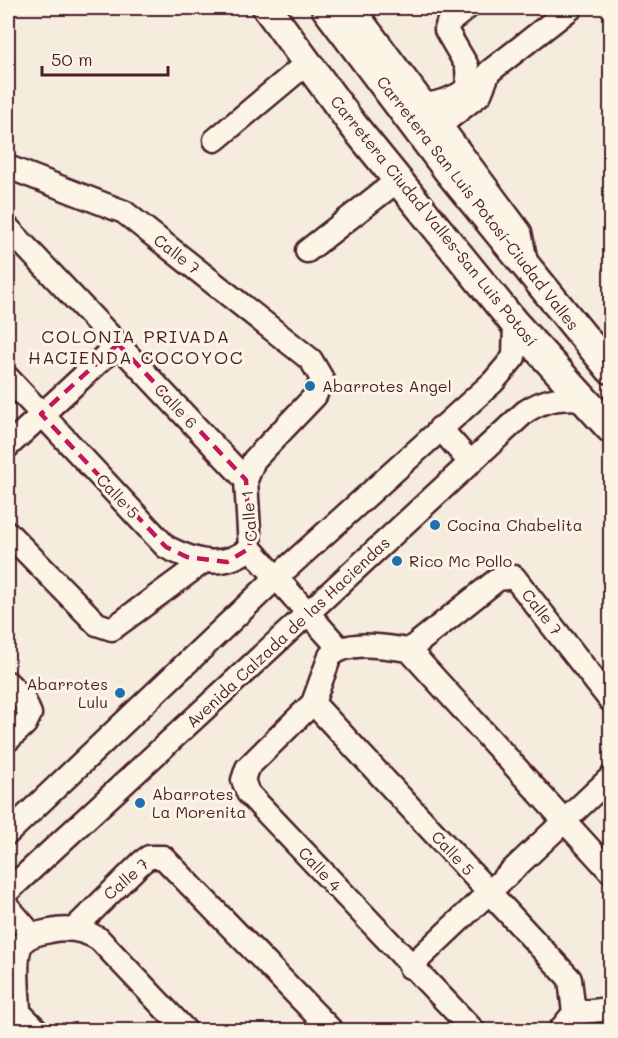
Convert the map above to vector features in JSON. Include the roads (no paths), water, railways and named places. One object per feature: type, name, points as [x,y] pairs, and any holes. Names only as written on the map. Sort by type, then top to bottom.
[{"type":"main road","name":"Carretera Ciudad Valles-San Luis Potosí","points":[[267,8],[353,125],[515,324],[610,428]]},
{"type":"main road","name":"Carretera San Luis Potosí-Ciudad Valles","points":[[331,9],[450,173],[610,369]]},
{"type":"street","points":[[424,105],[449,99],[468,88],[467,66],[446,30],[448,23],[467,8]]},
{"type":"street","points":[[439,126],[480,94],[489,72],[571,8]]},
{"type":"street","points":[[331,9],[424,105],[520,232],[528,269]]},
{"type":"street","points":[[215,140],[308,63]]},
{"type":"street","name":"Calle 7","points":[[8,167],[124,212],[311,360],[322,379]]},
{"type":"street","points":[[307,251],[398,180]]},
{"type":"street","name":"Calle 6","points":[[8,228],[246,480]]},
{"type":"street","points":[[8,833],[272,582],[493,382],[510,362],[515,345],[515,324]]},
{"type":"street","points":[[8,446],[118,344]]},
{"type":"street","name":"Calle 5","points":[[8,378],[166,547],[203,562],[227,562],[244,552]]},
{"type":"street","name":"Calle 1","points":[[322,379],[315,396],[254,460],[246,480],[244,552],[335,652]]},
{"type":"street","name":"Avenida Calzada de las Haciendas","points":[[8,891],[470,462],[540,402],[557,398],[581,398]]},
{"type":"street","points":[[440,428],[470,462]]},
{"type":"street","points":[[8,533],[97,624],[112,629],[203,562]]},
{"type":"street","name":"Calle 7","points":[[409,650],[498,579],[514,578],[610,700]]},
{"type":"street","points":[[313,704],[335,652],[377,646],[409,650],[610,871]]},
{"type":"street","points":[[8,683],[23,698],[30,714],[25,724],[8,740]]},
{"type":"street","name":"Calle 5","points":[[313,704],[570,979],[574,1013]]},
{"type":"street","name":"Calle 4","points":[[313,704],[247,768],[243,780],[248,793],[410,967],[473,1030]]},
{"type":"street","points":[[410,967],[610,778]]},
{"type":"street","name":"Calle 7","points":[[74,929],[142,862],[149,857],[163,857],[322,1027]]},
{"type":"street","points":[[8,907],[20,934],[13,1018],[37,1030]]},
{"type":"street","points":[[20,934],[56,929],[86,931],[99,939],[185,1030]]},
{"type":"street","points":[[560,1030],[574,1013],[610,1009]]},
{"type":"place","name":"Abarrotes Angel","points":[[310,386]]},
{"type":"place","name":"Cocina Chabelita","points":[[435,525]]},
{"type":"place","name":"Rico Mc Pollo","points":[[397,561]]},
{"type":"place","name":"Abarrotes Lulu","points":[[120,693]]},
{"type":"place","name":"Abarrotes La Morenita","points":[[140,803]]},
{"type":"district","name":"COLONIA PRIVADA HACIENDA COCOYOC","points":[[136,347]]}]
